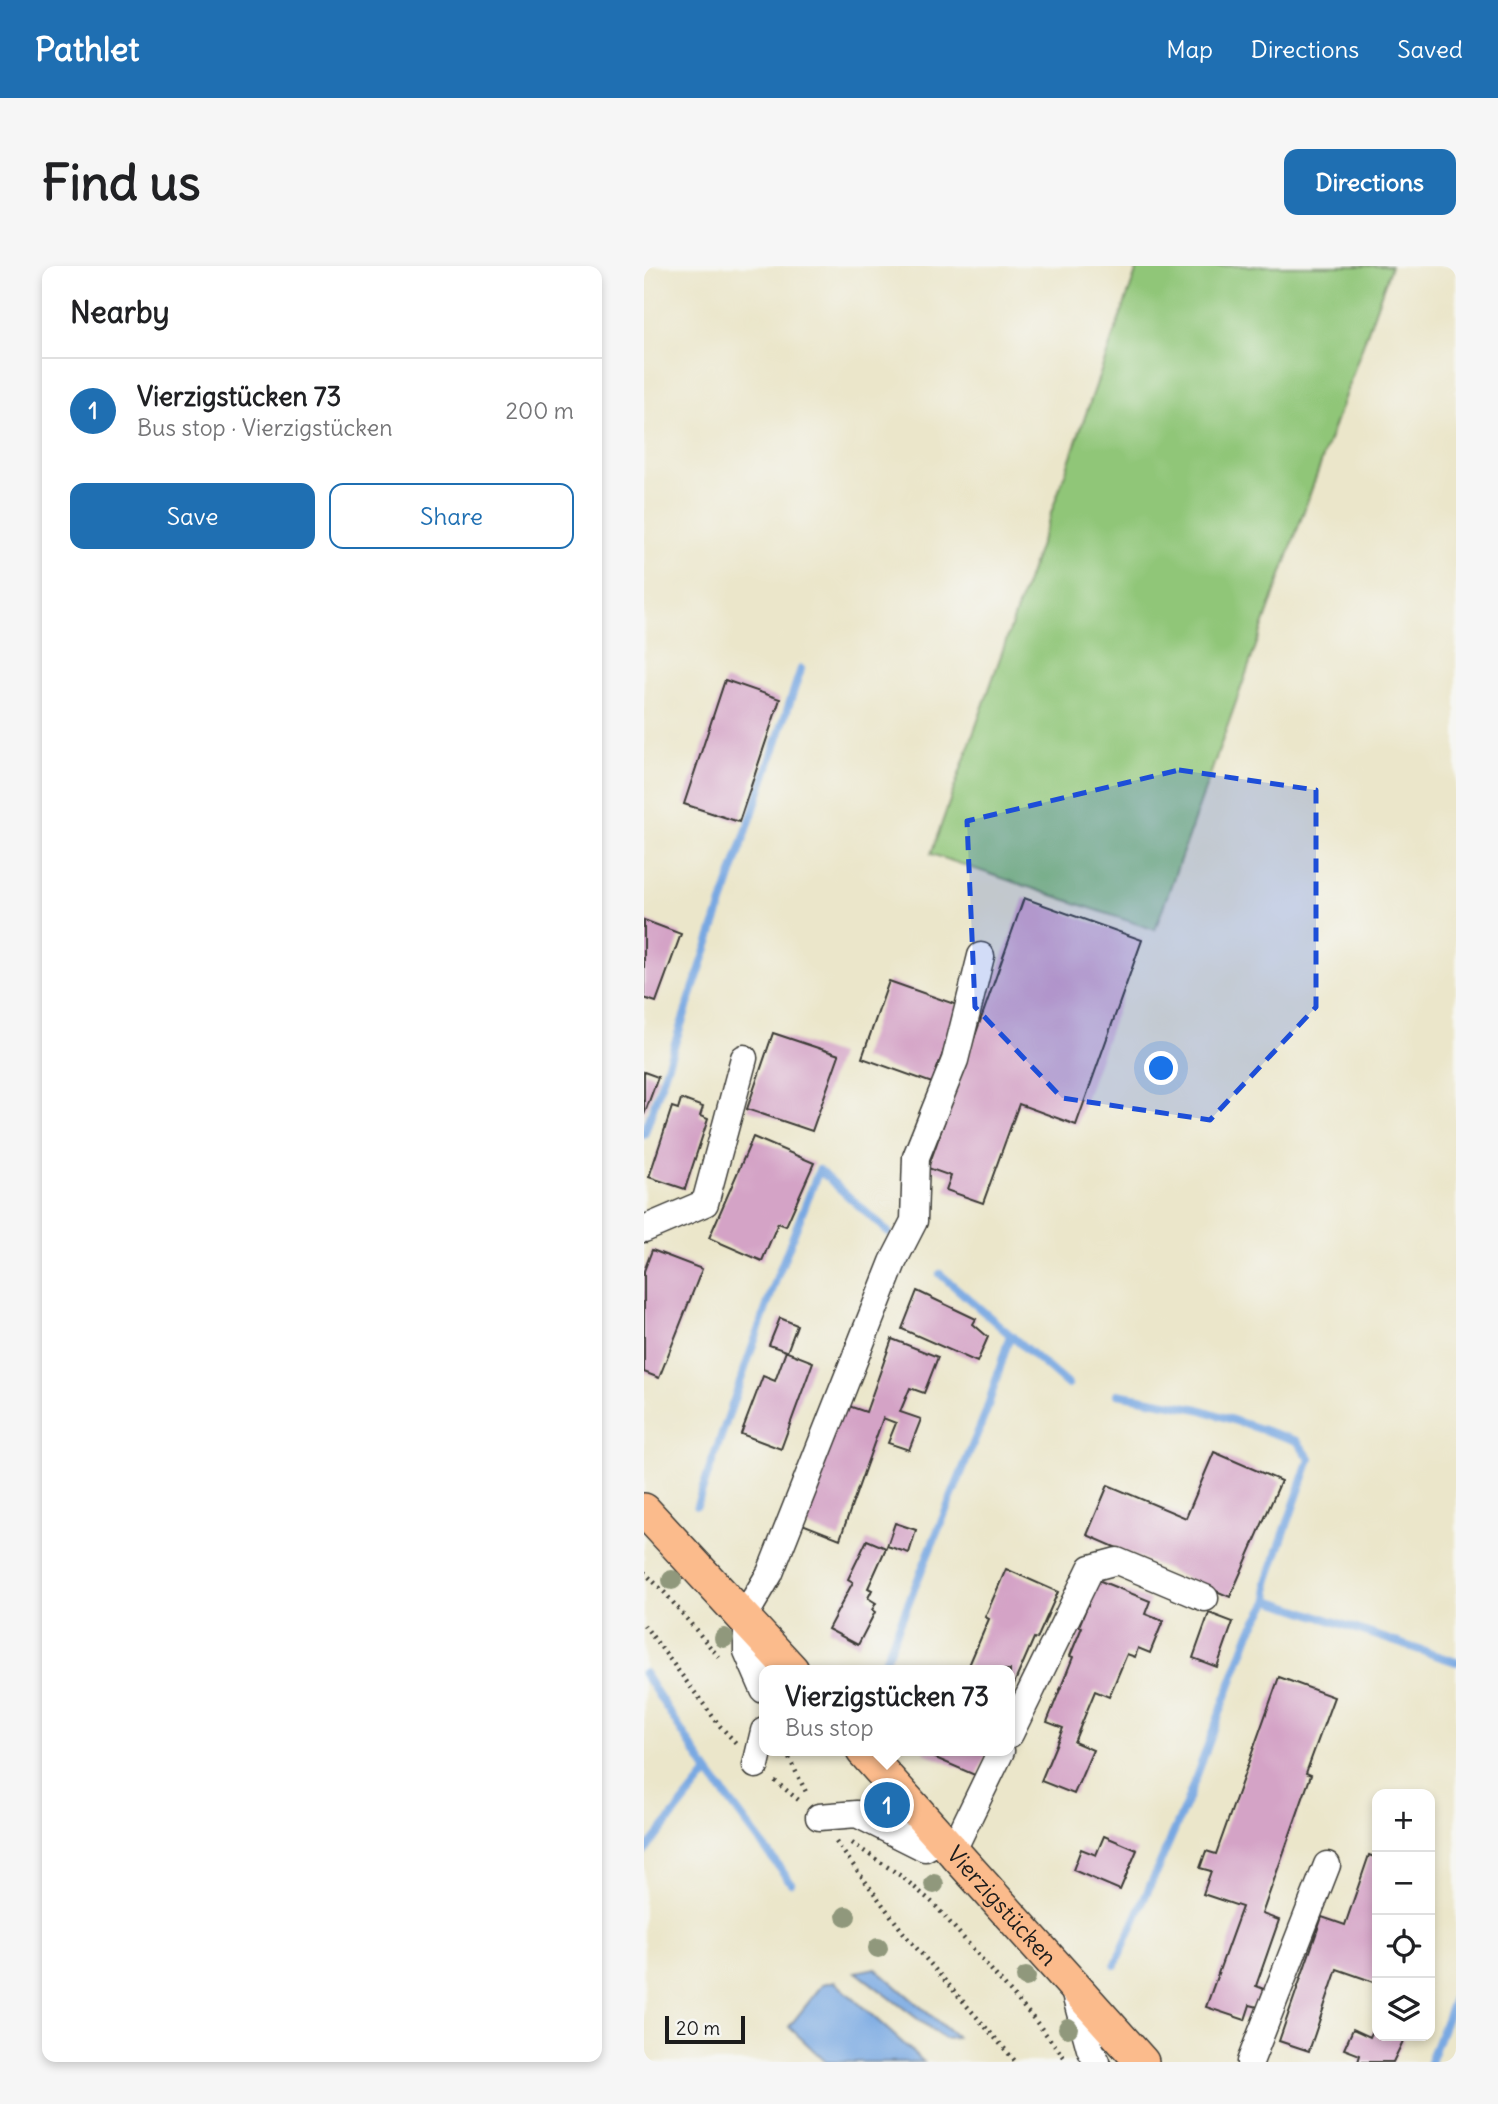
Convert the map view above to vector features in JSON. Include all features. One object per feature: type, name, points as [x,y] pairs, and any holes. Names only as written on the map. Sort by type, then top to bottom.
[{"type":"main road","points":[[644,1510],[788,1665]]},
{"type":"main road","name":"Vierzigstücken","points":[[867,1756],[1142,2062]]},
{"type":"lane","points":[[759,1677],[747,1651],[746,1618],[770,1573],[893,1262],[914,1221],[916,1157],[955,1059],[981,956]]},
{"type":"lane","points":[[644,1229],[705,1203],[744,1058]]},
{"type":"lane","points":[[1015,1724],[1091,1568],[1117,1561],[1205,1598]]},
{"type":"lane","points":[[756,1766],[759,1754]]},
{"type":"lane","points":[[819,1817],[857,1814],[925,1848],[947,1845],[999,1756]]},
{"type":"lane","points":[[1250,2062],[1327,1865]]},
{"type":"lane","points":[[1072,1987],[1090,2049],[1097,2062]]},
{"type":"path","points":[[644,1572],[723,1662]]},
{"type":"path","points":[[644,1625],[720,1726],[756,1766]]},
{"type":"path","points":[[788,1756],[819,1817],[857,1847],[901,1876],[933,1903],[1068,2062]]},
{"type":"path","points":[[842,1850],[906,1936],[1016,2062]]},
{"type":"highlighted area","points":[[1179,770],[1316,790],[1316,1007],[1210,1120],[1062,1098],[975,1007],[967,821]]},
{"type":"green space","points":[[1138,266],[1391,266],[1155,930],[931,854]]},
{"type":"water","points":[[875,1968],[957,2038],[944,2039],[856,1972]]},
{"type":"water","points":[[835,1981],[924,2062],[826,2062],[789,2027],[823,1984]]},
{"type":"building","points":[[725,680],[780,699],[739,822],[684,804]]},
{"type":"building","points":[[1024,898],[1142,940],[1076,1125],[1019,1104],[983,1203],[946,1190],[951,1176],[928,1168]]},
{"type":"building","points":[[644,920],[681,934],[656,1002],[644,998]]},
{"type":"building","points":[[889,981],[960,1006],[932,1083],[862,1058]]},
{"type":"building","points":[[773,1033],[839,1055],[812,1131],[747,1109]]},
{"type":"building","points":[[644,1072],[658,1077],[644,1115]]},
{"type":"building","points":[[681,1099],[703,1107],[700,1116],[708,1119],[685,1189],[649,1177],[672,1107],[678,1109]]},
{"type":"building","points":[[753,1137],[814,1163],[786,1226],[778,1223],[762,1261],[709,1238]]},
{"type":"building","points":[[652,1250],[702,1269],[659,1378],[644,1372],[644,1271]]},
{"type":"building","points":[[917,1291],[976,1319],[973,1324],[988,1337],[977,1362],[902,1329]]},
{"type":"building","points":[[780,1318],[797,1325],[787,1352],[813,1362],[781,1449],[741,1434],[763,1376],[775,1381],[786,1351],[769,1345]]},
{"type":"building","points":[[892,1339],[938,1357],[924,1393],[910,1388],[900,1412],[921,1419],[909,1450],[888,1443],[896,1423],[883,1418],[840,1539],[797,1522],[843,1404],[866,1412]]},
{"type":"building","points":[[1214,1452],[1281,1481],[1230,1597],[1087,1535],[1108,1485],[1186,1518]]},
{"type":"building","points":[[895,1523],[916,1530],[909,1553],[887,1546]]},
{"type":"building","points":[[867,1540],[886,1548],[868,1588],[872,1590],[868,1598],[876,1603],[872,1610],[875,1612],[858,1645],[828,1629],[853,1582],[848,1579]]},
{"type":"building","points":[[1006,1569],[1058,1592],[1015,1682],[1015,1665],[969,1665],[989,1619],[985,1617]]},
{"type":"building","points":[[1098,1580],[1150,1601],[1145,1614],[1163,1621],[1150,1653],[1138,1648],[1135,1657],[1127,1654],[1109,1697],[1095,1691],[1074,1742],[1093,1750],[1074,1794],[1041,1781],[1063,1728],[1047,1722],[1073,1657],[1070,1656],[1082,1627],[1079,1626]]},
{"type":"building","points":[[1209,1613],[1233,1622],[1217,1667],[1193,1658]]},
{"type":"building","points":[[1279,1677],[1334,1697],[1306,1773],[1311,1775],[1262,1914],[1279,1920],[1256,1986],[1264,1989],[1258,2007],[1250,2005],[1245,2020],[1206,2007],[1242,1907],[1203,1894],[1211,1871],[1200,1868],[1206,1851],[1216,1854]]},
{"type":"building","points":[[931,1756],[986,1756],[977,1776]]},
{"type":"building","points":[[1104,1836],[1137,1850],[1120,1890],[1073,1870],[1081,1849],[1096,1855]]},
{"type":"building","points":[[1369,1855],[1372,1856],[1372,1981],[1337,1969],[1309,2051],[1279,2041],[1322,1917],[1345,1925]]},
{"type":"building","points":[[1353,2029],[1370,2037],[1372,2033],[1372,2041],[1403,2041],[1393,2062],[1358,2062],[1360,2055],[1344,2049]]},
{"type":"waterway","points":[[644,1135],[801,669]]},
{"type":"waterway","points":[[697,1505],[777,1277],[819,1170],[888,1232]]},
{"type":"waterway","points":[[940,1274],[1068,1385]]},
{"type":"waterway","points":[[883,1665],[986,1412],[1010,1335]]},
{"type":"waterway","points":[[1117,1394],[1199,1409],[1297,1441],[1310,1459],[1267,1582],[1269,1600],[1456,1662]]},
{"type":"waterway","points":[[1115,1965],[1186,1804],[1250,1632],[1269,1600]]},
{"type":"waterway","points":[[644,1673],[708,1772],[644,1852]]},
{"type":"waterway","points":[[708,1772],[791,1883]]},
{"type":"waterway","points":[[1430,2062],[1456,1993]]},
{"type":"place","name":"Vierzigstücken 73","points":[[887,1805]]}]
